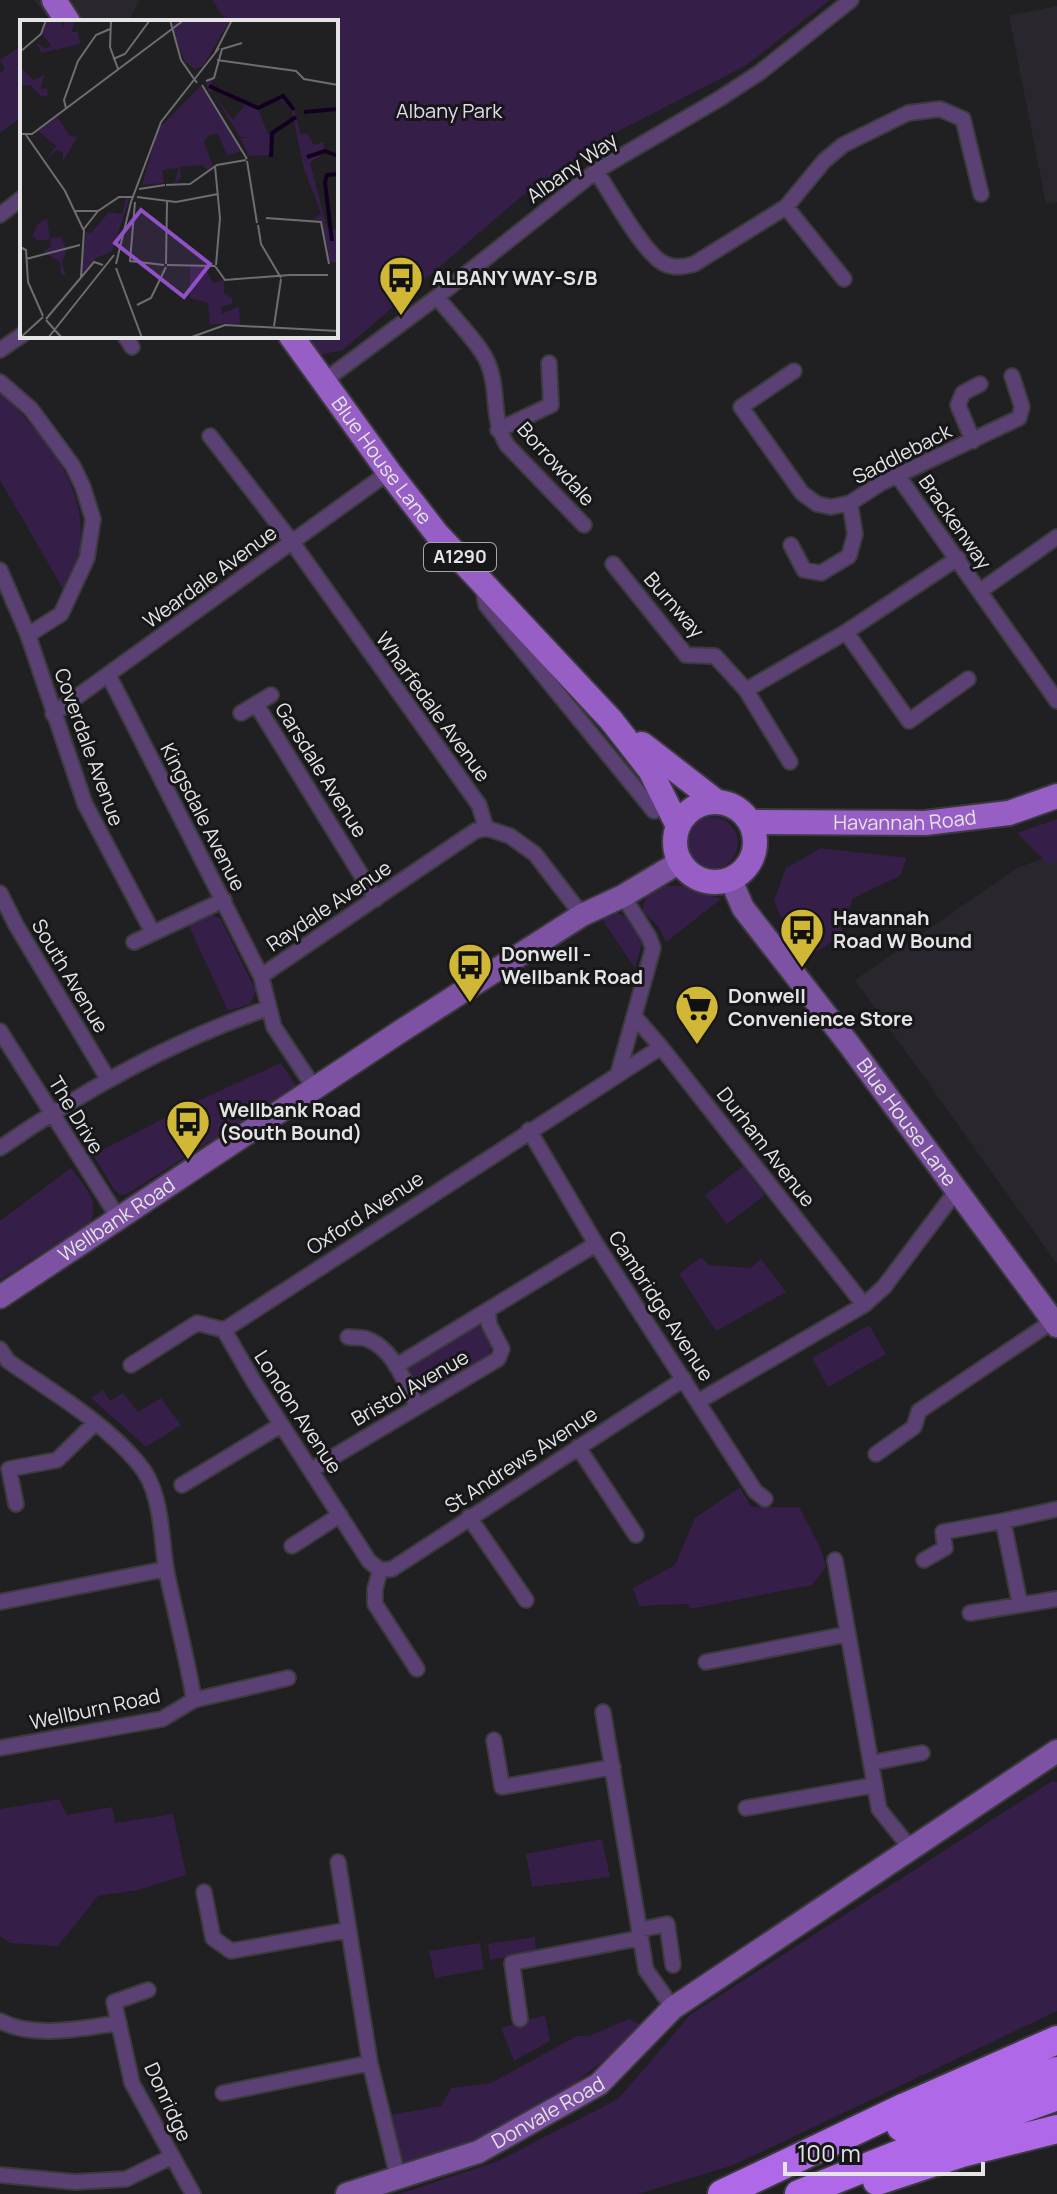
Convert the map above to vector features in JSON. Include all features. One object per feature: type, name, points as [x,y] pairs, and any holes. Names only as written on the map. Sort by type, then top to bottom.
[{"type":"highway","points":[[722,2194],[905,2107],[1057,2040]]},
{"type":"highway","points":[[733,2194],[878,2135],[1057,2071]]},
{"type":"highway","points":[[799,2194],[1057,2096]]},
{"type":"highway","points":[[844,2194],[962,2153],[1057,2129]]},
{"type":"main road","points":[[54,0],[67,20]]},
{"type":"main road","name":"Blue House Lane","points":[[292,338],[437,534],[481,580],[563,683],[611,720]]},
{"type":"main road","name":"A1290","points":[[611,720],[645,783],[678,826],[675,849],[680,862]]},
{"type":"main road","name":"A1290","points":[[611,720],[717,802],[743,812],[751,822]]},
{"type":"main road","name":"Havannah Road","points":[[751,822],[925,823],[1009,813],[1057,796]]},
{"type":"main road","points":[[678,826],[686,814],[698,806],[717,802]]},
{"type":"main road","points":[[680,862],[696,878],[710,883],[731,880],[751,863],[756,850],[756,836],[751,822]]},
{"type":"street","name":"Albany Way","points":[[324,381],[437,297],[596,171],[759,73],[851,0]]},
{"type":"street","points":[[596,171],[649,250],[664,264],[680,267],[694,264],[786,207],[824,161],[843,145],[908,113],[940,109],[963,119],[981,194]]},
{"type":"street","points":[[0,215],[20,200]]},
{"type":"street","points":[[786,207],[844,279]]},
{"type":"street","name":"Borrowdale","points":[[437,297],[487,359],[494,383],[498,430],[507,445],[584,525]]},
{"type":"street","points":[[0,350],[20,336]]},
{"type":"street","name":"Borrowdale","points":[[498,430],[551,405],[549,363]]},
{"type":"street","name":"Saddleback","points":[[794,371],[741,407],[802,493],[817,504],[831,507],[850,503],[881,483],[1019,418],[1022,407],[1012,376]]},
{"type":"street","points":[[0,382],[31,409],[73,466],[93,519],[87,558],[61,614],[28,635]]},
{"type":"street","name":"Saddleback","points":[[973,441],[958,405],[963,393],[980,384]]},
{"type":"street","name":"Wharfedale Avenue","points":[[210,436],[292,542],[479,805],[486,828]]},
{"type":"street","name":"Weardale Avenue","points":[[53,714],[389,472]]},
{"type":"street","name":"Brackenway","points":[[898,476],[1057,701]]},
{"type":"street","name":"Saddleback","points":[[791,545],[804,570],[821,573],[849,556],[855,534],[850,503]]},
{"type":"street","name":"Brackenway","points":[[980,591],[1057,537]]},
{"type":"street","points":[[746,690],[846,632],[958,558]]},
{"type":"street","name":"Burnway","points":[[613,564],[686,655],[715,656],[746,690],[790,762]]},
{"type":"street","name":"Coverdale Avenue","points":[[0,570],[28,635],[85,804],[153,933]]},
{"type":"street","points":[[846,632],[909,721],[968,679]]},
{"type":"street","name":"Kingsdale Avenue","points":[[109,676],[261,976]]},
{"type":"street","points":[[563,683],[645,783],[654,811]]},
{"type":"street","name":"Garsdale Avenue","points":[[241,713],[271,695]]},
{"type":"street","name":"Garsdale Avenue","points":[[256,704],[376,899]]},
{"type":"street","points":[[486,828],[510,836],[535,854],[582,915]]},
{"type":"street","name":"Raydale Avenue","points":[[315,1089],[274,1027],[261,976],[475,831],[486,828]]},
{"type":"street","name":"Wellbank Road","points":[[0,1297],[582,915],[623,896],[680,862]]},
{"type":"street","name":"Blue House Lane","points":[[731,880],[743,908],[1055,1324]]},
{"type":"street","name":"South Avenue","points":[[0,893],[108,1079]]},
{"type":"street","points":[[618,1074],[653,948],[623,896]]},
{"type":"street","points":[[134,942],[224,900]]},
{"type":"street","points":[[0,1148],[108,1079],[208,1032],[269,1008]]},
{"type":"street","name":"Durham Avenue","points":[[634,1016],[864,1305]]},
{"type":"street","name":"The Drive","points":[[0,1031],[119,1219]]},
{"type":"street","name":"Oxford Avenue","points":[[224,1330],[661,1047]]},
{"type":"street","name":"Cambridge Avenue","points":[[529,1130],[596,1244],[755,1491],[765,1499]]},
{"type":"street","points":[[699,1401],[864,1305],[884,1287],[957,1190]]},
{"type":"street","points":[[396,1366],[596,1244]]},
{"type":"street","name":"Bristol Avenue","points":[[311,1470],[498,1359],[502,1349],[489,1324],[488,1310]]},
{"type":"street","points":[[131,1365],[197,1323],[224,1330]]},
{"type":"street","points":[[876,1454],[914,1427],[919,1411],[1055,1324]]},
{"type":"street","name":"London Avenue","points":[[224,1330],[369,1561],[380,1570]]},
{"type":"street","points":[[348,1337],[367,1339],[381,1347],[396,1366],[417,1406]]},
{"type":"street","points":[[0,1349],[8,1361],[95,1423],[140,1464],[154,1492],[165,1539],[166,1569],[194,1700]]},
{"type":"street","name":"St Andrews Avenue","points":[[380,1570],[392,1569],[684,1379]]},
{"type":"street","points":[[16,1504],[9,1469],[57,1460],[95,1423]]},
{"type":"street","points":[[182,1485],[281,1425]]},
{"type":"street","points":[[578,1447],[636,1535]]},
{"type":"street","points":[[924,1560],[945,1548],[943,1532],[1057,1509]]},
{"type":"street","points":[[292,1546],[340,1515]]},
{"type":"street","points":[[469,1517],[526,1600]]},
{"type":"street","points":[[1003,1521],[1020,1604]]},
{"type":"street","points":[[835,1560],[879,1809],[911,1849]]},
{"type":"street","points":[[0,1602],[166,1569]]},
{"type":"street","points":[[380,1570],[375,1604],[417,1669]]},
{"type":"street","points":[[970,1613],[1057,1599]]},
{"type":"street","points":[[706,1662],[848,1634]]},
{"type":"street","name":"Wellburn Road","points":[[0,1748],[162,1719],[194,1700],[288,1678]]},
{"type":"street","points":[[603,1712],[646,1970],[673,2008]]},
{"type":"street","points":[[494,1740],[502,1787],[613,1767]]},
{"type":"street","name":"Donvale Road","points":[[347,2194],[478,2152],[599,2084],[673,2008],[1057,1751]]},
{"type":"street","points":[[871,1763],[922,1753]]},
{"type":"street","points":[[746,1808],[875,1785]]},
{"type":"street","points":[[338,1862],[370,2063],[398,2178]]},
{"type":"street","points":[[204,1892],[213,1938],[231,1951],[348,1930]]},
{"type":"street","points":[[520,2019],[512,1963],[640,1934],[667,1924],[673,1965]]},
{"type":"street","points":[[0,2021],[13,2028],[66,2030],[119,2023],[114,2002],[148,1990]]},
{"type":"street","name":"Donridge","points":[[119,2023],[132,2083],[193,2194]]},
{"type":"street","points":[[223,2093],[370,2063]]},
{"type":"street","points":[[0,2175],[75,2182],[126,2179],[171,2157]]},
{"type":"shaded area","points":[[34,0],[140,0],[129,20],[49,20]]},
{"type":"shaded area","points":[[1057,6],[1057,202],[1046,204],[1009,16]]},
{"type":"shaded area","points":[[1057,853],[1057,1264],[855,980],[1017,868]]},
{"type":"green space","name":"Albany Park","points":[[212,0],[830,0],[745,66],[611,135],[522,196],[343,350],[319,355],[306,338],[338,338],[338,20],[225,19]]},
{"type":"green space","points":[[20,46],[20,118],[0,133],[0,73],[5,69],[0,60]]},
{"type":"green space","points":[[0,391],[59,461],[77,502],[81,524],[80,548],[63,589],[0,480]]},
{"type":"green space","points":[[712,817],[731,824],[738,843],[731,862],[712,869],[693,862],[686,843],[693,824]]},
{"type":"green space","points":[[1057,819],[1057,861],[1048,864],[1017,833]]},
{"type":"green space","points":[[821,848],[907,858],[900,876],[853,898],[840,936],[810,956],[792,941],[774,901],[786,868]]},
{"type":"green space","points":[[665,886],[684,886],[721,899],[666,942],[658,926],[643,912],[646,898]]},
{"type":"green space","points":[[609,909],[625,916],[643,939],[635,968],[599,915]]},
{"type":"green space","points":[[212,915],[220,918],[256,991],[250,1004],[228,1011],[189,926]]},
{"type":"green space","points":[[281,1063],[296,1086],[129,1193],[121,1195],[115,1191],[93,1155],[195,1102]]},
{"type":"green space","points":[[743,1166],[765,1195],[727,1224],[705,1195]]},
{"type":"green space","points":[[71,1168],[92,1200],[94,1207],[90,1222],[0,1280],[0,1221]]},
{"type":"green space","points":[[701,1257],[709,1265],[750,1268],[761,1259],[786,1292],[716,1331],[679,1274]]},
{"type":"green space","points":[[476,1325],[492,1346],[486,1360],[426,1399],[420,1397],[406,1371],[410,1364]]},
{"type":"green space","points":[[869,1325],[886,1354],[828,1387],[812,1358]]},
{"type":"green space","points":[[103,1390],[110,1401],[123,1393],[138,1412],[161,1398],[181,1425],[146,1447],[91,1398]]},
{"type":"green space","points":[[740,1487],[751,1507],[799,1507],[821,1549],[826,1567],[812,1585],[690,1609],[688,1604],[639,1606],[633,1588],[675,1565],[695,1518]]},
{"type":"green space","points":[[1052,1781],[1057,1782],[1057,2011],[734,2165],[638,2194],[399,2194],[498,2161],[618,2099],[691,2014]]},
{"type":"green space","points":[[59,1799],[67,1815],[112,1807],[115,1823],[173,1814],[186,1875],[138,1890],[98,1896],[58,1946],[10,1943],[0,1936],[0,1809]]},
{"type":"green space","points":[[602,1839],[610,1877],[532,1887],[526,1854]]},
{"type":"green space","points":[[535,1937],[536,1952],[490,1960],[488,1944]]},
{"type":"green space","points":[[480,1943],[484,1969],[435,1978],[429,1951]]},
{"type":"green space","points":[[545,2015],[550,2041],[514,2061],[501,2028]]},
{"type":"green space","points":[[629,2019],[644,2026],[584,2076],[521,2120],[475,2144],[404,2168],[390,2115],[441,2106],[451,2088],[491,2083],[577,2036],[589,2036]]},
{"type":"place","name":"ALBANY WAY-S/B","points":[[401,317]]},
{"type":"place","name":"Havannah Road W Bound","points":[[802,969]]},
{"type":"place","name":"Donwell - Wellbank Road","points":[[470,1004]]},
{"type":"place","name":"Donwell Convenience Store","points":[[697,1046]]},
{"type":"place","name":"Wellbank Road (South Bound)","points":[[188,1161]]}]
